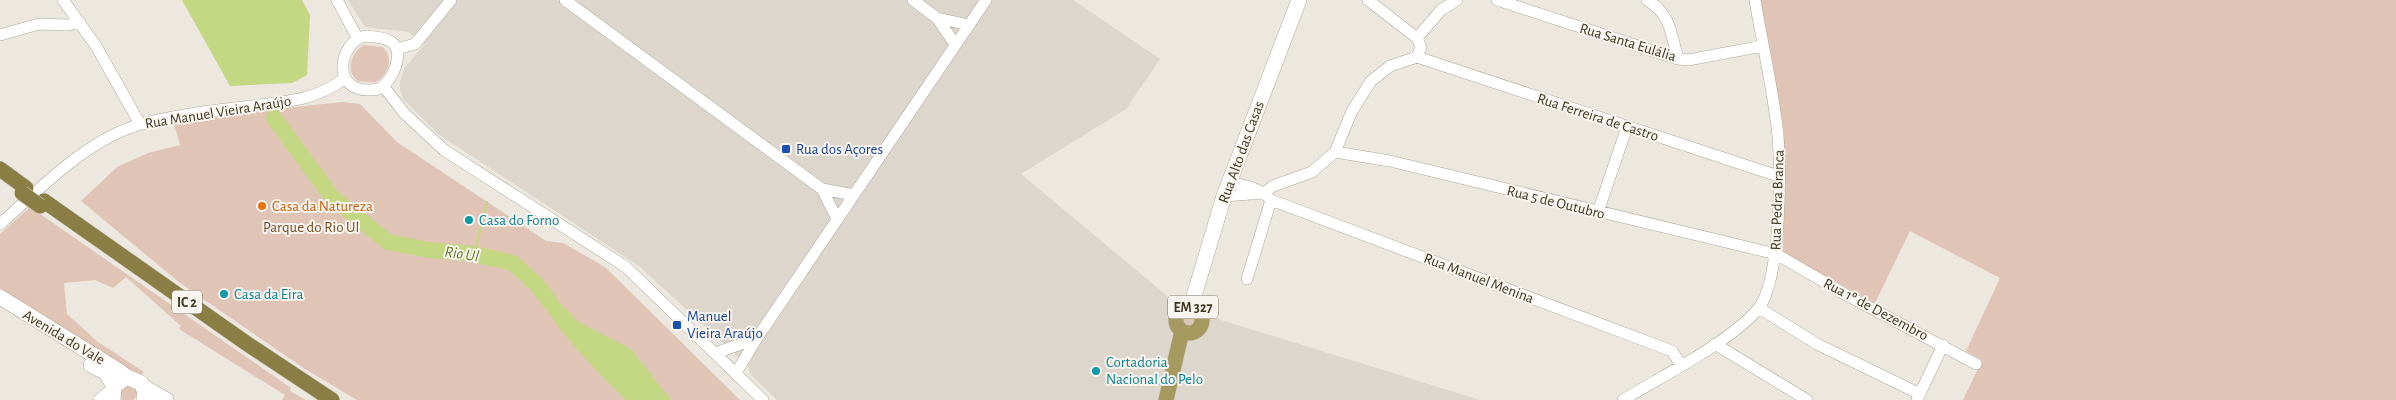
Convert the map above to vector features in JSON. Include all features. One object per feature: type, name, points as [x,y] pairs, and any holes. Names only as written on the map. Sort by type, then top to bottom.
[{"type":"highway","name":"IC 2","points":[[0,169],[24,191]]},
{"type":"highway","name":"IC 2","points":[[0,178],[42,203],[332,400]]},
{"type":"highway","name":"IC 2","points":[[42,203],[242,348],[319,400]]},
{"type":"main road","name":"Rua Alto das Casas","points":[[1186,332],[1198,330],[1203,318],[1199,310],[1191,306],[1227,189],[1299,0]]},
{"type":"main road","name":"Avenida do Vale","points":[[0,297],[116,369],[113,391]]},
{"type":"main road","name":"Avenida do Vale","points":[[0,310],[106,373],[113,391]]},
{"type":"main road","name":"EM 327","points":[[1166,400],[1186,332]]},
{"type":"main road","name":"EM 327","points":[[1173,400],[1186,332]]},
{"type":"main road","name":"Avenida do Vale","points":[[113,391],[137,379],[144,394],[166,400]]},
{"type":"street","points":[[63,0],[96,46],[140,124]]},
{"type":"street","points":[[337,0],[358,39]]},
{"type":"street","points":[[396,50],[415,44],[451,0]]},
{"type":"street","points":[[564,0],[822,189],[854,195]]},
{"type":"street","points":[[913,0],[937,18],[955,44]]},
{"type":"street","points":[[736,373],[756,338],[986,0]]},
{"type":"street","points":[[1247,279],[1267,197],[1274,186],[1312,172],[1335,152],[1352,111],[1371,81],[1390,66],[1418,57],[1422,47],[1417,38],[1368,0]]},
{"type":"street","points":[[1417,38],[1441,10],[1457,0]]},
{"type":"street","name":"Rua Santa Eulália","points":[[1497,0],[1678,59],[1688,60],[1763,46]]},
{"type":"street","points":[[1647,0],[1657,6],[1667,18],[1678,59]]},
{"type":"street","name":"Rua Pedra Branca","points":[[1623,400],[1739,328],[1759,308],[1776,254],[1778,176],[1777,126],[1755,0]]},
{"type":"street","points":[[937,18],[969,25]]},
{"type":"street","points":[[0,35],[39,24],[68,25],[80,22]]},
{"type":"street","points":[[366,36],[388,40],[396,50],[398,60],[384,86],[374,90],[354,88],[344,79],[342,66],[352,44],[358,39],[366,36]]},
{"type":"street","name":"Rua Ferreira de Castro","points":[[1418,57],[1778,176]]},
{"type":"street","name":"Rua Manuel Vieira Araújo","points":[[0,224],[90,148],[140,124],[173,117],[282,102],[327,91],[344,79]]},
{"type":"street","points":[[384,86],[404,113],[444,150],[626,267],[763,400]]},
{"type":"street","points":[[1598,212],[1627,127]]},
{"type":"street","name":"Rua 5 de Outubro","points":[[1335,152],[1390,161],[1776,254]]},
{"type":"street","points":[[822,189],[837,219]]},
{"type":"street","points":[[1227,189],[1267,197]]},
{"type":"street","name":"Rua Manuel Menina","points":[[1267,197],[1672,351],[1681,364]]},
{"type":"street","name":"Rua 1º de Dezembro","points":[[1776,254],[1850,297],[1976,364]]},
{"type":"street","points":[[1759,308],[1817,344],[1919,397],[1942,345]]},
{"type":"street","points":[[716,353],[756,338]]},
{"type":"street","points":[[1715,344],[1807,400]]},
{"type":"shaded area","points":[[182,0],[302,0],[310,15],[307,75],[292,83],[230,86]]},
{"type":"shaded area","points":[[348,0],[1073,0],[1160,59],[1126,109],[1021,174],[1177,304],[1176,306],[1480,400],[777,400],[751,375],[748,366],[639,266],[438,134],[404,100],[400,90],[404,69],[424,45],[409,32],[365,27]]},
{"type":"shaded area","points":[[537,285],[550,293],[579,322],[631,349],[671,400],[626,400],[589,362],[555,322],[536,292]]},
{"type":"green space","points":[[1760,0],[2396,0],[2396,400],[1963,400],[1982,360],[1966,351],[2000,278],[1910,231],[1875,303],[1783,253],[1784,132]]},
{"type":"green space","points":[[364,45],[382,47],[388,54],[388,68],[383,77],[377,81],[358,81],[352,73],[351,62],[353,57],[359,48]]},
{"type":"green space","name":"Parque do Rio Ul","points":[[342,102],[360,104],[397,142],[546,241],[563,243],[605,267],[740,400],[357,400],[305,369],[180,283],[81,201],[117,167],[148,153],[180,145],[174,124],[267,110]]},
{"type":"green space","points":[[30,207],[291,388],[290,391],[306,400],[282,400],[285,395],[179,329],[181,326],[126,277],[113,288],[95,280],[64,283],[67,314],[98,342],[144,372],[140,376],[0,288],[0,234]]},
{"type":"green space","points":[[1188,312],[1194,314],[1196,320],[1194,326],[1188,328],[1182,326],[1180,320],[1182,314]]},
{"type":"green space","points":[[128,384],[134,387],[137,393],[134,399],[128,402],[122,399],[119,393],[122,387]]},
{"type":"waterway","name":"Rio Ul","points":[[274,118],[332,197],[388,242],[430,250],[474,254],[513,263],[537,285],[550,302]]},
{"type":"waterway","points":[[474,254],[487,202]]},
{"type":"place","name":"Rua dos Açores","points":[[786,149]]},
{"type":"place","name":"Casa da Natureza","points":[[262,206]]},
{"type":"place","name":"Casa do Forno","points":[[469,220]]},
{"type":"place","name":"Casa da Eira","points":[[224,294]]},
{"type":"place","name":"Manuel Vieira Araújo","points":[[677,325]]},
{"type":"place","name":"Cortadoria Nacional do Pelo","points":[[1096,371]]}]
